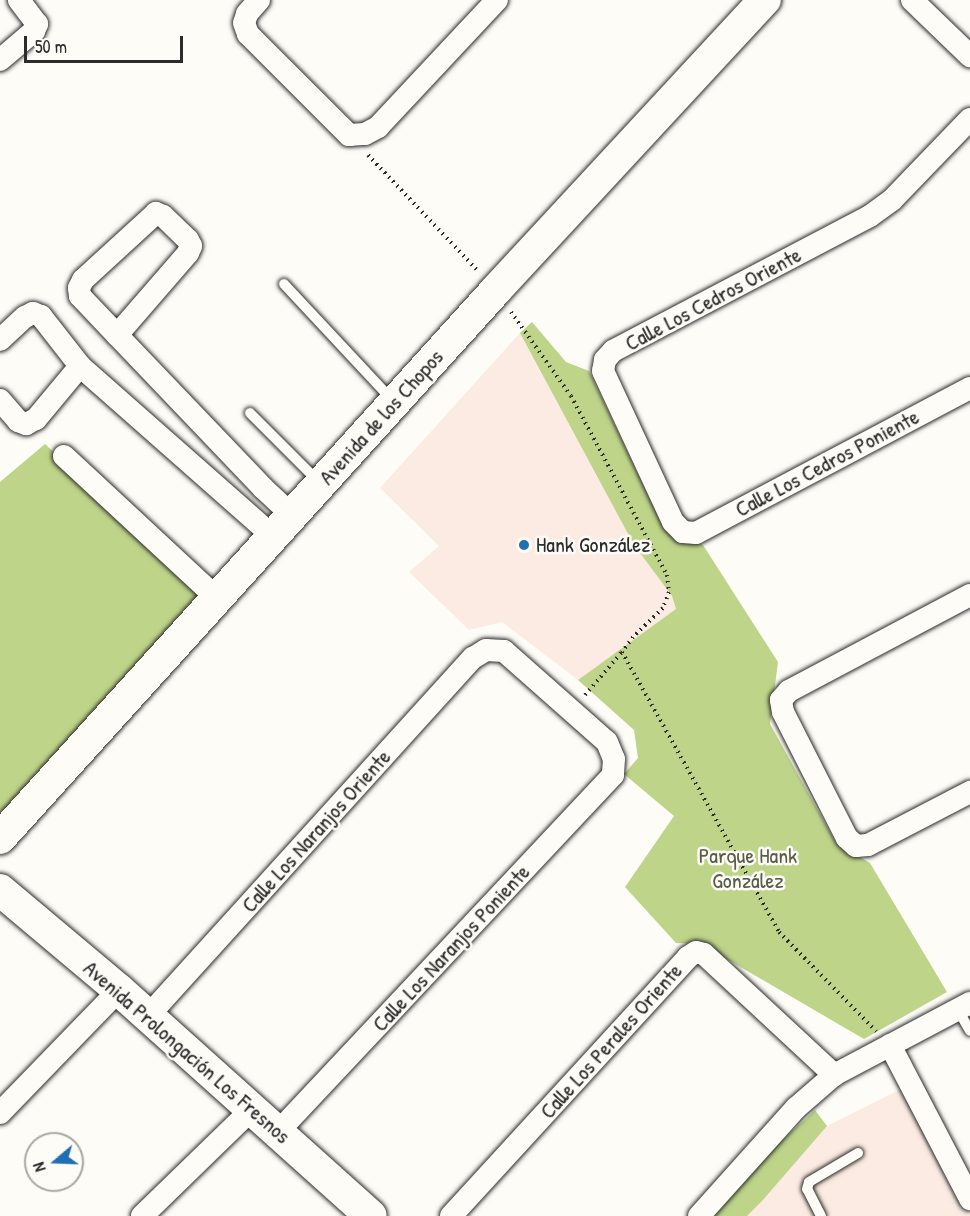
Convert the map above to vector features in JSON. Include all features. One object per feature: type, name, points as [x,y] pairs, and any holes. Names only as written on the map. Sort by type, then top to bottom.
[{"type":"street","points":[[0,60],[34,31],[37,24],[19,0]]},
{"type":"street","points":[[255,4],[244,23],[248,34],[357,134],[378,127],[497,0]]},
{"type":"street","name":"Avenida de los Chopos","points":[[0,838],[496,290],[765,0]]},
{"type":"street","points":[[912,0],[970,56]]},
{"type":"street","name":"Calle Los Cedros Oriente","points":[[683,532],[673,522],[603,371],[605,360],[613,351],[870,216],[892,200],[970,119]]},
{"type":"street","points":[[117,335],[188,253],[191,246],[163,216],[156,213],[83,280],[79,288],[80,296],[117,335],[283,526]]},
{"type":"street","points":[[0,340],[25,317],[33,313],[41,316],[80,366],[283,526]]},
{"type":"street","points":[[0,400],[18,421],[26,424],[36,419],[80,366]]},
{"type":"street","name":"Calle Los Cedros Poniente","points":[[683,532],[696,533],[970,388]]},
{"type":"street","points":[[64,456],[217,598]]},
{"type":"street","points":[[970,595],[789,691],[781,700],[783,712],[847,838],[856,846],[868,845],[970,792]]},
{"type":"street","name":"Calle Los Naranjos Oriente","points":[[148,1016],[472,658],[486,650],[504,651],[571,710]]},
{"type":"street","name":"Calle Los Naranjos Poniente","points":[[278,1132],[612,775],[615,759],[607,742],[571,710]]},
{"type":"street","name":"Avenida Prolongación Los Fresnos","points":[[0,890],[119,990],[371,1216]]},
{"type":"street","name":"Calle Los Perales Oriente","points":[[451,1216],[688,957],[696,952],[704,954],[834,1075]]},
{"type":"street","points":[[0,1113],[119,990]]},
{"type":"street","points":[[699,1216],[796,1108],[834,1075],[964,1007]]},
{"type":"street","points":[[890,1046],[970,1199]]},
{"type":"street","points":[[142,1216],[251,1110]]},
{"type":"lane","points":[[284,284],[395,404]]},
{"type":"lane","points":[[250,413],[320,484]]},
{"type":"lane","points":[[964,1007],[970,1031]]},
{"type":"lane","points":[[821,1216],[807,1189],[809,1182],[858,1153]]},
{"type":"path","points":[[357,134],[496,290],[571,396],[667,575],[669,592],[663,608],[571,710]]},
{"type":"path","points":[[622,652],[778,932],[890,1046]]},
{"type":"shaded area","points":[[520,333],[634,545],[672,596],[676,610],[578,680],[502,622],[469,630],[409,572],[439,546],[380,488]]},
{"type":"shaded area","points":[[903,1088],[970,1216],[743,1216],[827,1126]]},
{"type":"green space","name":"Parque Hank González","points":[[532,322],[566,362],[589,371],[664,529],[703,545],[778,662],[770,724],[836,843],[870,863],[947,992],[864,1039],[701,944],[676,943],[625,887],[674,816],[624,774],[638,758],[634,730],[578,680],[676,609],[672,596],[634,545],[520,333]]},
{"type":"green space","points":[[45,444],[203,592],[0,815],[0,482]]},
{"type":"green space","points":[[815,1110],[827,1126],[762,1201],[747,1216],[712,1216],[754,1167]]},
{"type":"place","name":"Hank González","points":[[524,545]]}]
